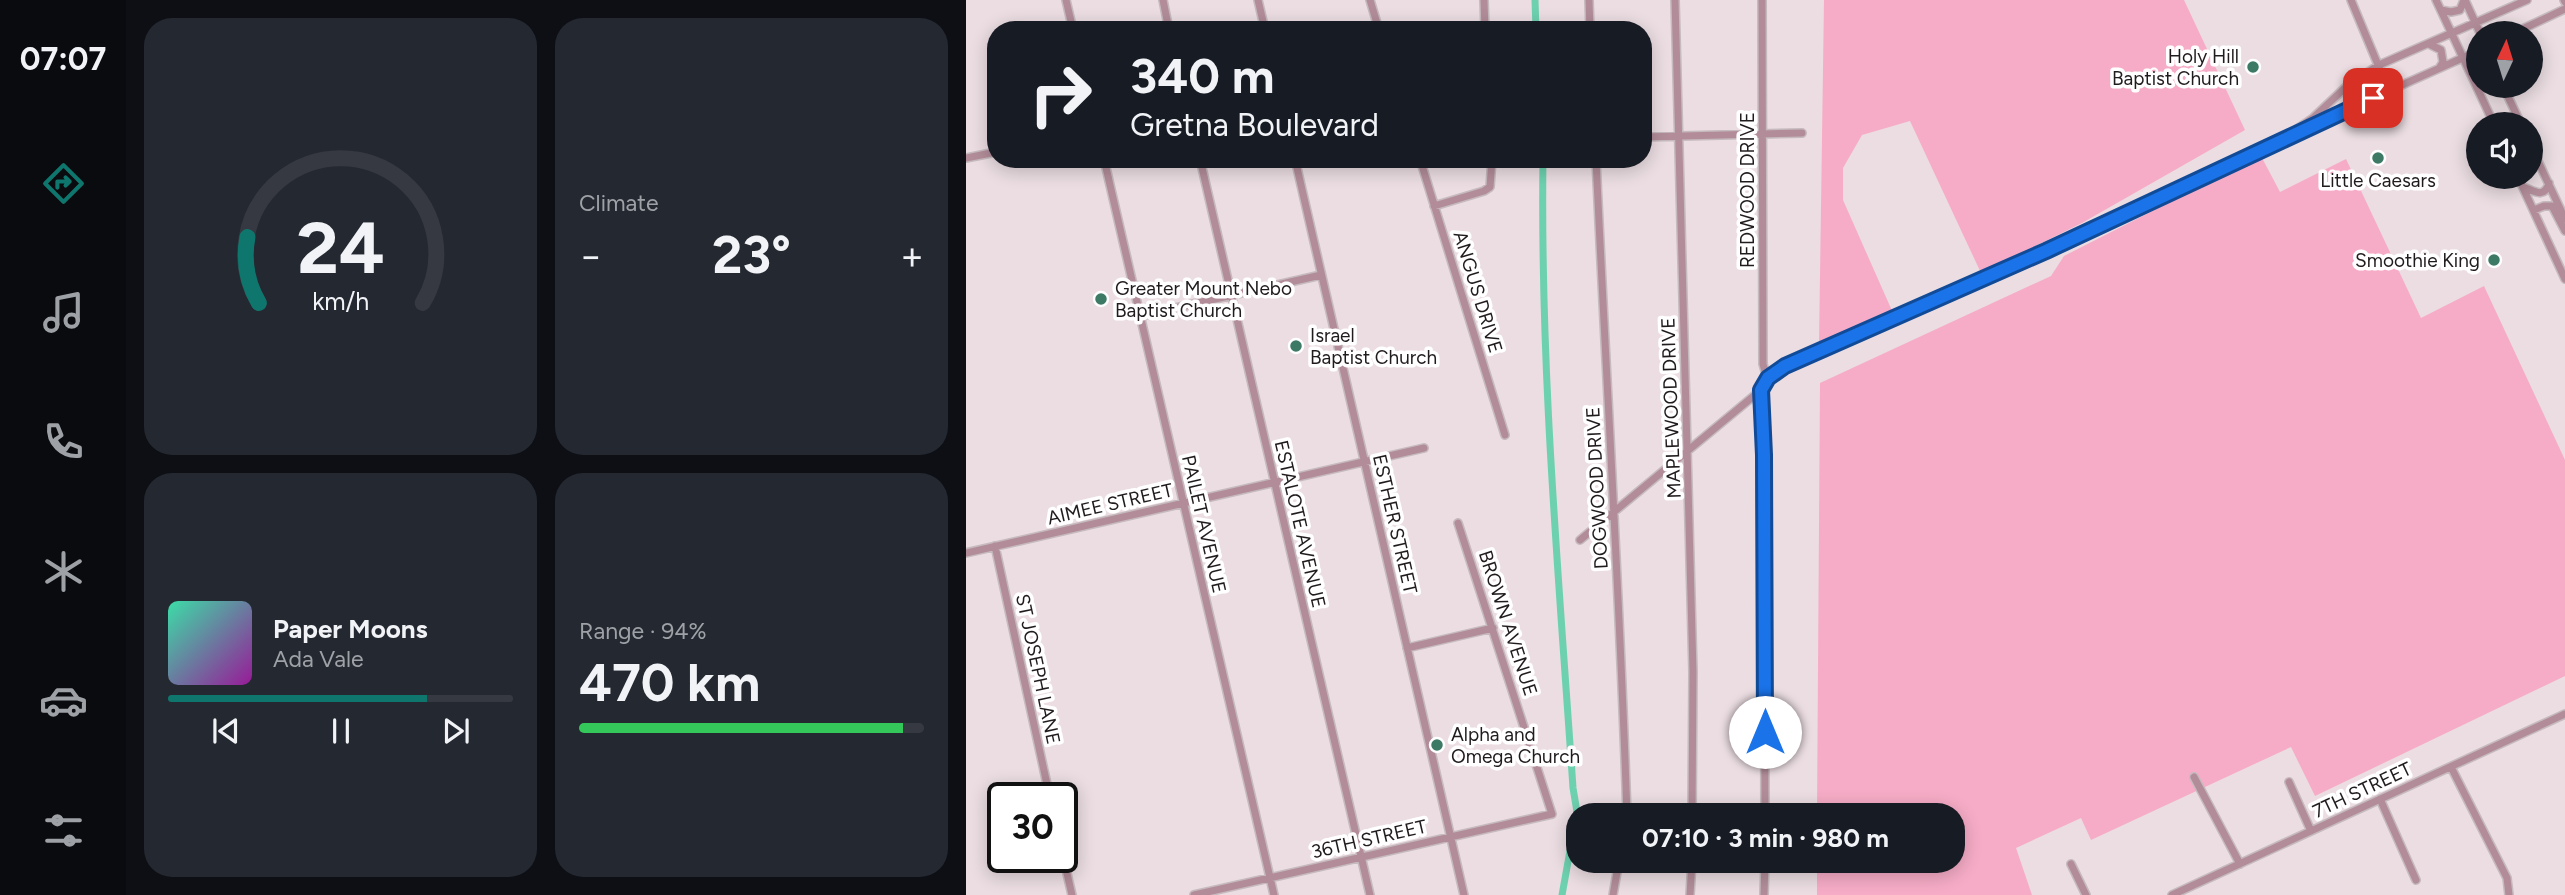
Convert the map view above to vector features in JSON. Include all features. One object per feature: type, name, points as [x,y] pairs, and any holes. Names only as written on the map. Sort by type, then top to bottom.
[{"type":"street","points":[[1066,0],[1071,21]]},
{"type":"street","points":[[1163,0],[1168,21]]},
{"type":"street","points":[[1258,0],[1263,21]]},
{"type":"street","points":[[1370,0],[1376,21]]},
{"type":"street","points":[[1484,0],[1485,21]]},
{"type":"street","points":[[1589,0],[1590,21]]},
{"type":"street","name":"MAPLEWOOD DRIVE","points":[[1675,0],[1693,672],[1692,803]]},
{"type":"street","name":"REDWOOD DRIVE","points":[[1762,0],[1763,364],[1768,378]]},
{"type":"street","points":[[2351,0],[2386,85],[2391,89]]},
{"type":"street","points":[[2436,0],[2466,62]]},
{"type":"street","points":[[2441,10],[2456,11],[2462,7],[2464,0]]},
{"type":"street","points":[[2464,0],[2475,21]]},
{"type":"street","points":[[2480,21],[2527,0]]},
{"type":"street","points":[[2540,21],[2565,9]]},
{"type":"street","points":[[2266,146],[2313,118],[2347,86],[2379,65],[2466,27]]},
{"type":"street","points":[[2429,44],[2441,50],[2443,61],[2439,68]]},
{"type":"street","points":[[1580,540],[1688,453],[1761,390],[1768,378],[1785,366],[2046,251],[2266,146],[2466,57]]},
{"type":"street","points":[[1652,137],[1802,133]]},
{"type":"street","points":[[966,158],[987,154]]},
{"type":"street","name":"PAILET AVENUE","points":[[1106,168],[1274,895]]},
{"type":"street","name":"ESTALOTE AVENUE","points":[[1202,168],[1370,895]]},
{"type":"street","name":"ESTHER STREET","points":[[1297,168],[1464,895]]},
{"type":"street","name":"ANGUS DRIVE","points":[[1423,168],[1505,435]]},
{"type":"street","points":[[1434,206],[1484,191],[1490,187],[1492,168]]},
{"type":"street","name":"DOGWOOD DRIVE","points":[[1596,168],[1615,512],[1626,803]]},
{"type":"street","points":[[2543,171],[2565,219]]},
{"type":"street","points":[[2527,189],[2535,194],[2540,193],[2545,191],[2549,183]]},
{"type":"street","points":[[2523,189],[2565,279]]},
{"type":"street","points":[[2534,211],[2543,206],[2552,206],[2565,231]]},
{"type":"street","points":[[1140,316],[1321,275]]},
{"type":"street","points":[[1761,390],[1764,455],[1765,803]]},
{"type":"street","name":"AIMEE STREET","points":[[966,553],[1424,448]]},
{"type":"street","name":"BROWN AVENUE","points":[[1458,523],[1552,814]]},
{"type":"street","name":"ST JOSEPH LANE","points":[[995,546],[1047,782]]},
{"type":"street","points":[[1407,648],[1493,628]]},
{"type":"street","name":"7TH STREET","points":[[2172,895],[2565,714]]},
{"type":"street","points":[[2451,767],[2507,878],[2509,895]]},
{"type":"street","points":[[2194,777],[2240,864]]},
{"type":"street","points":[[2289,782],[2311,831]]},
{"type":"street","points":[[2380,799],[2416,880]]},
{"type":"street","name":"36TH STREET","points":[[1194,895],[1552,814]]},
{"type":"street","points":[[2071,864],[2086,895]]},
{"type":"street","points":[[1067,873],[1072,895]]},
{"type":"street","points":[[1613,895],[1617,873]]},
{"type":"street","points":[[1690,895],[1691,873]]},
{"type":"street","points":[[1764,895],[1765,873]]},
{"type":"shaded area","points":[[1824,0],[2184,0],[2245,130],[2082,223],[1981,273],[1910,121],[1862,135],[1843,168],[1843,200],[1893,313],[1819,345]]},
{"type":"shaded area","points":[[2261,156],[2280,192],[2346,159],[2421,318],[2484,286],[2565,460],[2565,676],[2315,796],[2291,747],[2091,840],[2081,818],[2016,848],[2032,895],[1817,895],[1817,873],[1965,873],[1965,803],[1817,803],[1820,383],[2051,276],[2064,256]]},
{"type":"waterway","points":[[1535,0],[1536,21]]},
{"type":"waterway","points":[[1543,168],[1547,395],[1573,788],[1577,812],[1562,895]]},
{"type":"place","name":"Holy Hill Baptist Church","points":[[2253,67]]},
{"type":"place","name":"Little Caesars","points":[[2378,158]]},
{"type":"place","name":"Smoothie King","points":[[2494,260]]},
{"type":"place","name":"Greater Mount Nebo Baptist Church","points":[[1101,299]]},
{"type":"place","name":"Israel Baptist Church","points":[[1296,346]]},
{"type":"place","name":"Alpha and Omega Church","points":[[1437,745]]},
{"type":"route","points":[[1765,732],[1764,455],[1761,390],[1768,378],[1785,366],[2046,251],[2373,98]]}]
